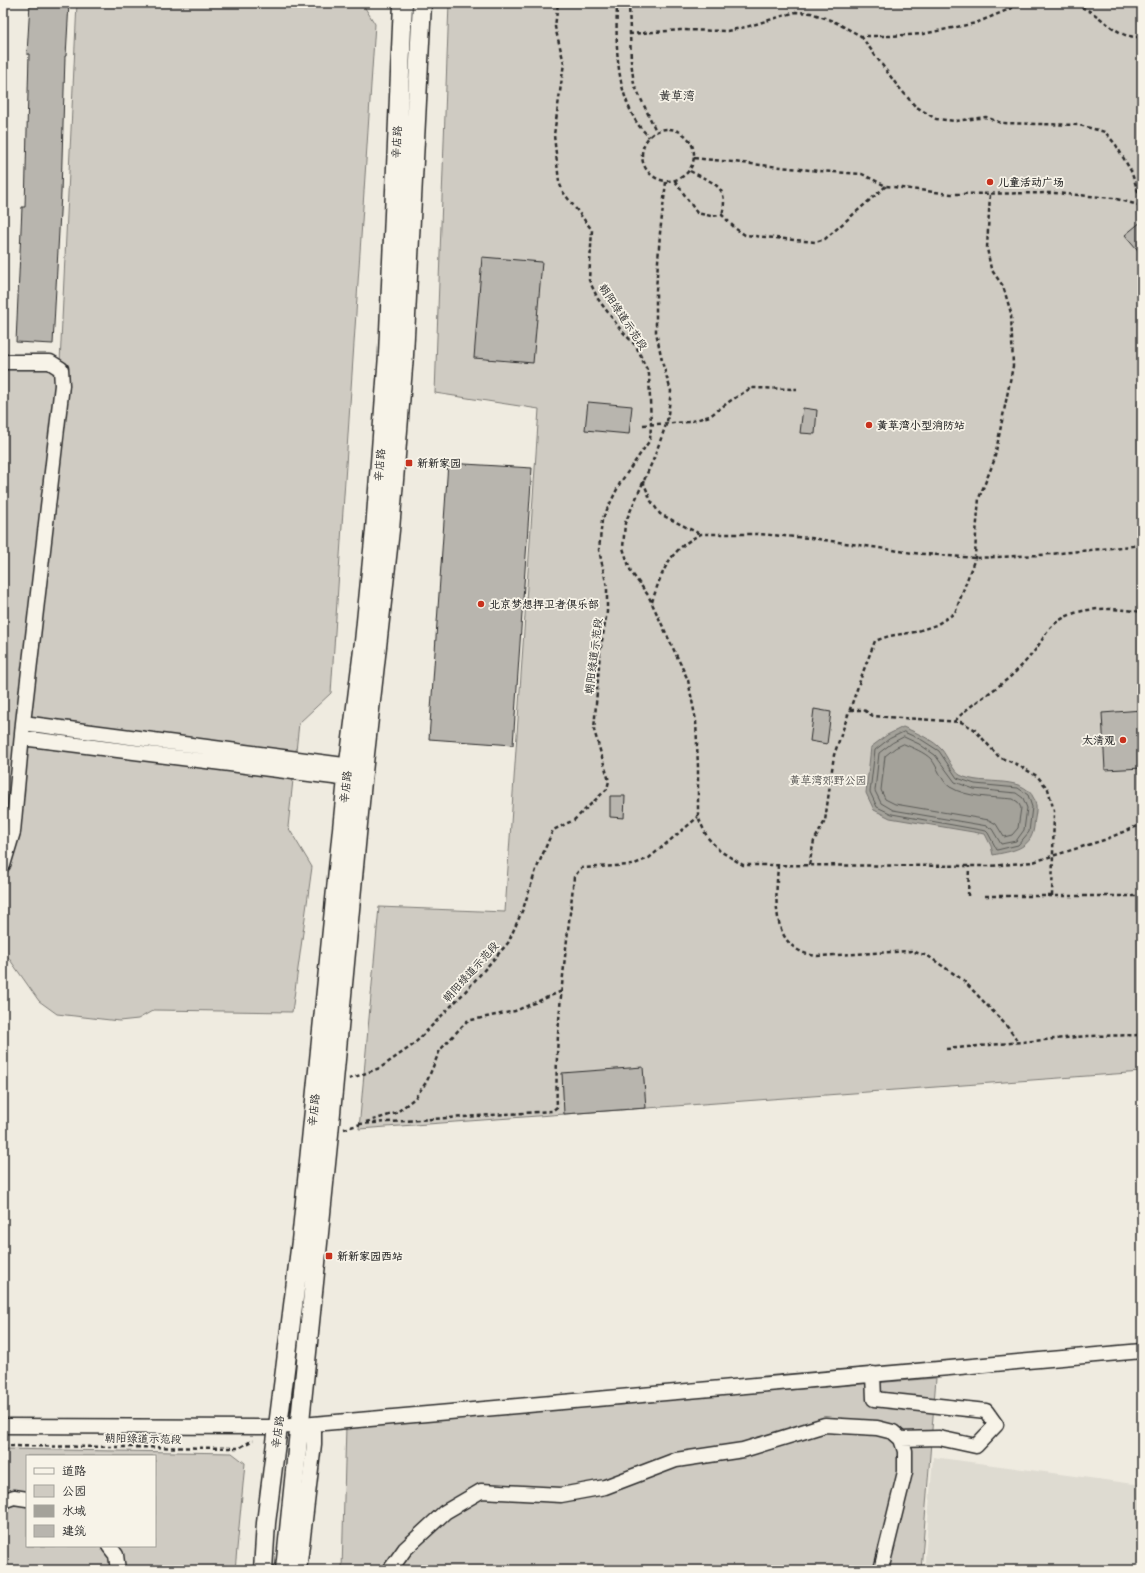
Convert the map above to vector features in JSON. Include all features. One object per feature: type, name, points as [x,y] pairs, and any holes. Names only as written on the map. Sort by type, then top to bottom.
[{"type":"main road","name":"辛店路","points":[[284,1570],[306,1425],[333,1085],[364,642],[376,530],[388,355],[404,3]]},
{"type":"main road","name":"辛店路","points":[[263,1570],[266,1523],[301,1242],[355,773],[380,628],[396,463],[422,3]]},
{"type":"street","points":[[3,362],[50,362],[61,369],[62,385],[23,722],[13,832],[3,865]]},
{"type":"street","points":[[23,722],[355,773]]},
{"type":"street","points":[[22,738],[355,773]]},
{"type":"street","points":[[3,1426],[278,1427],[1142,1351]]},
{"type":"street","points":[[873,1374],[874,1399],[986,1411],[996,1425],[976,1446],[939,1438],[901,1439]]},
{"type":"street","points":[[299,1570],[314,1444],[306,1425]]},
{"type":"street","points":[[390,1570],[405,1549],[445,1512],[481,1491],[561,1495],[605,1487],[676,1460],[743,1450],[825,1425],[878,1428],[893,1432],[901,1439],[905,1451],[905,1472],[881,1570]]},
{"type":"street","points":[[3,1501],[14,1497],[26,1500]]},
{"type":"street","points":[[110,1547],[116,1555],[118,1570]]},
{"type":"path","name":"朝阳绿道示范段","points":[[333,1085],[380,1068],[413,1045],[463,994],[508,943],[523,909],[536,870],[553,830],[574,820],[607,789],[609,781],[594,730],[600,652],[607,612],[607,587],[599,550],[602,520],[620,483],[650,440],[651,425],[649,374],[636,346],[621,330],[598,299],[589,280],[592,230],[563,192],[559,182],[554,135],[564,63],[555,27],[558,3]]},
{"type":"path","points":[[617,3],[616,45],[620,77],[626,98],[637,123],[649,136]]},
{"type":"path","points":[[630,3],[629,34],[634,84],[656,131]]},
{"type":"path","points":[[861,36],[924,34],[976,24],[1024,3]]},
{"type":"path","points":[[1068,3],[1079,5],[1094,13],[1123,34],[1132,37],[1142,37]]},
{"type":"path","points":[[629,34],[680,30],[727,31],[796,12],[811,13],[833,21],[861,36],[896,84],[915,106],[936,119],[956,121],[986,117],[1001,123],[1079,125],[1105,132],[1116,145],[1131,171],[1142,204]]},
{"type":"path","points":[[673,129],[681,132],[688,138],[693,145],[694,158],[689,171],[683,177],[675,181],[666,182],[658,180],[650,175],[642,160],[643,148],[649,136],[656,131],[673,129]]},
{"type":"path","points":[[694,158],[862,174],[886,186],[951,194],[1054,193],[1113,198],[1142,204]]},
{"type":"path","points":[[689,171],[718,187],[724,195],[722,215]]},
{"type":"path","points":[[675,181],[697,213],[711,216],[722,215]]},
{"type":"path","points":[[666,182],[656,290],[656,332],[671,391],[667,422],[626,523],[623,548],[631,572],[652,603],[688,680],[696,721],[698,817],[707,837],[720,851],[743,865],[990,866],[1033,862],[1104,840],[1135,827],[1142,826]]},
{"type":"path","points":[[722,215],[736,229],[745,234],[815,242],[825,239],[886,186]]},
{"type":"path","points":[[809,865],[814,841],[825,821],[834,755],[875,641],[889,636],[915,632],[936,624],[955,613],[975,558],[979,498],[994,461],[1013,366],[1011,313],[1003,286],[991,269],[986,248],[990,194]]},
{"type":"path","points":[[643,425],[667,422],[688,422],[710,416],[751,388],[797,389]]},
{"type":"path","points":[[643,481],[651,501],[660,514],[701,534],[757,534],[811,538],[913,553],[975,558],[1040,555],[1142,545]]},
{"type":"path","points":[[652,603],[661,574],[672,556],[693,538],[701,534]]},
{"type":"path","points":[[954,722],[964,711],[989,694],[1011,676],[1034,651],[1052,627],[1072,613],[1090,609],[1142,612]]},
{"type":"path","points":[[850,710],[864,710],[873,716],[961,722],[974,729],[999,756],[1037,776],[1048,789],[1054,811],[1052,896]]},
{"type":"path","points":[[359,1124],[552,1111],[557,1107],[556,1076],[562,991],[574,877],[581,868],[632,865],[649,858],[698,817]]},
{"type":"path","points":[[778,865],[776,901],[779,925],[784,935],[799,952],[805,955],[828,956],[911,951],[928,956],[963,980],[1005,1024],[1017,1042]]},
{"type":"path","points":[[968,896],[970,866]]},
{"type":"path","points":[[985,896],[1142,896]]},
{"type":"path","points":[[329,1134],[396,1113],[415,1098],[427,1081],[440,1050],[467,1021],[515,1011],[562,991]]},
{"type":"path","points":[[946,1048],[1088,1036],[1142,1035]]},
{"type":"path","name":"朝阳绿道示范段","points":[[3,1446],[239,1448],[278,1427]]},
{"type":"shaded area","points":[[933,1457],[1142,1485],[1142,1570],[924,1570]]},
{"type":"green space","points":[[77,3],[362,3],[375,24],[331,693],[299,723],[288,827],[312,867],[292,1012],[154,1010],[138,1019],[119,1021],[57,1014],[39,1001],[8,957],[3,955],[3,362],[60,363]]},
{"type":"green space","name":"黄草湾郊野公园","points":[[449,3],[1142,3],[1142,1072],[359,1129],[379,907],[505,912],[539,409],[435,393]]},
{"type":"green space","points":[[936,1378],[921,1570],[342,1570],[346,1426]]},
{"type":"green space","points":[[3,1449],[232,1453],[245,1463],[235,1570],[3,1570]]},
{"type":"water","points":[[903,727],[939,746],[957,773],[960,775],[970,779],[1015,784],[1032,794],[1036,805],[1036,810],[1034,827],[1029,841],[1019,848],[993,855],[991,846],[985,834],[890,818],[874,810],[866,793],[871,747],[887,735]]},
{"type":"building","points":[[30,3],[69,3],[65,56],[61,193],[53,344],[16,342],[22,207],[25,207],[29,54],[27,54]]},
{"type":"building","points":[[1142,221],[1142,255],[1125,235]]},
{"type":"building","points":[[482,257],[542,262],[533,363],[474,358]]},
{"type":"building","points":[[588,402],[632,406],[629,434],[585,430]]},
{"type":"building","points":[[803,408],[817,410],[815,434],[800,433]]},
{"type":"building","name":"北京梦想捍卫者俱乐部","points":[[448,463],[532,468],[513,745],[429,739]]},
{"type":"building","points":[[814,709],[831,712],[827,744],[810,741]]},
{"type":"building","name":"太清观","points":[[1142,710],[1142,768],[1105,770],[1102,713]]},
{"type":"building","points":[[610,796],[625,796],[624,818],[610,817]]},
{"type":"building","points":[[643,1067],[646,1108],[564,1114],[562,1073]]},
{"type":"place","name":"儿童活动广场","points":[[990,182]]},
{"type":"place","name":"黄草湾小型消防站","points":[[869,425]]},
{"type":"place","name":"新新家园","points":[[409,463]]},
{"type":"place","name":"北京梦想捍卫者俱乐部","points":[[481,604]]},
{"type":"place","name":"太清观","points":[[1123,740]]},
{"type":"place","name":"新新家园西站","points":[[329,1256]]},
{"type":"district","name":"黄草湾","points":[[677,96]]}]
